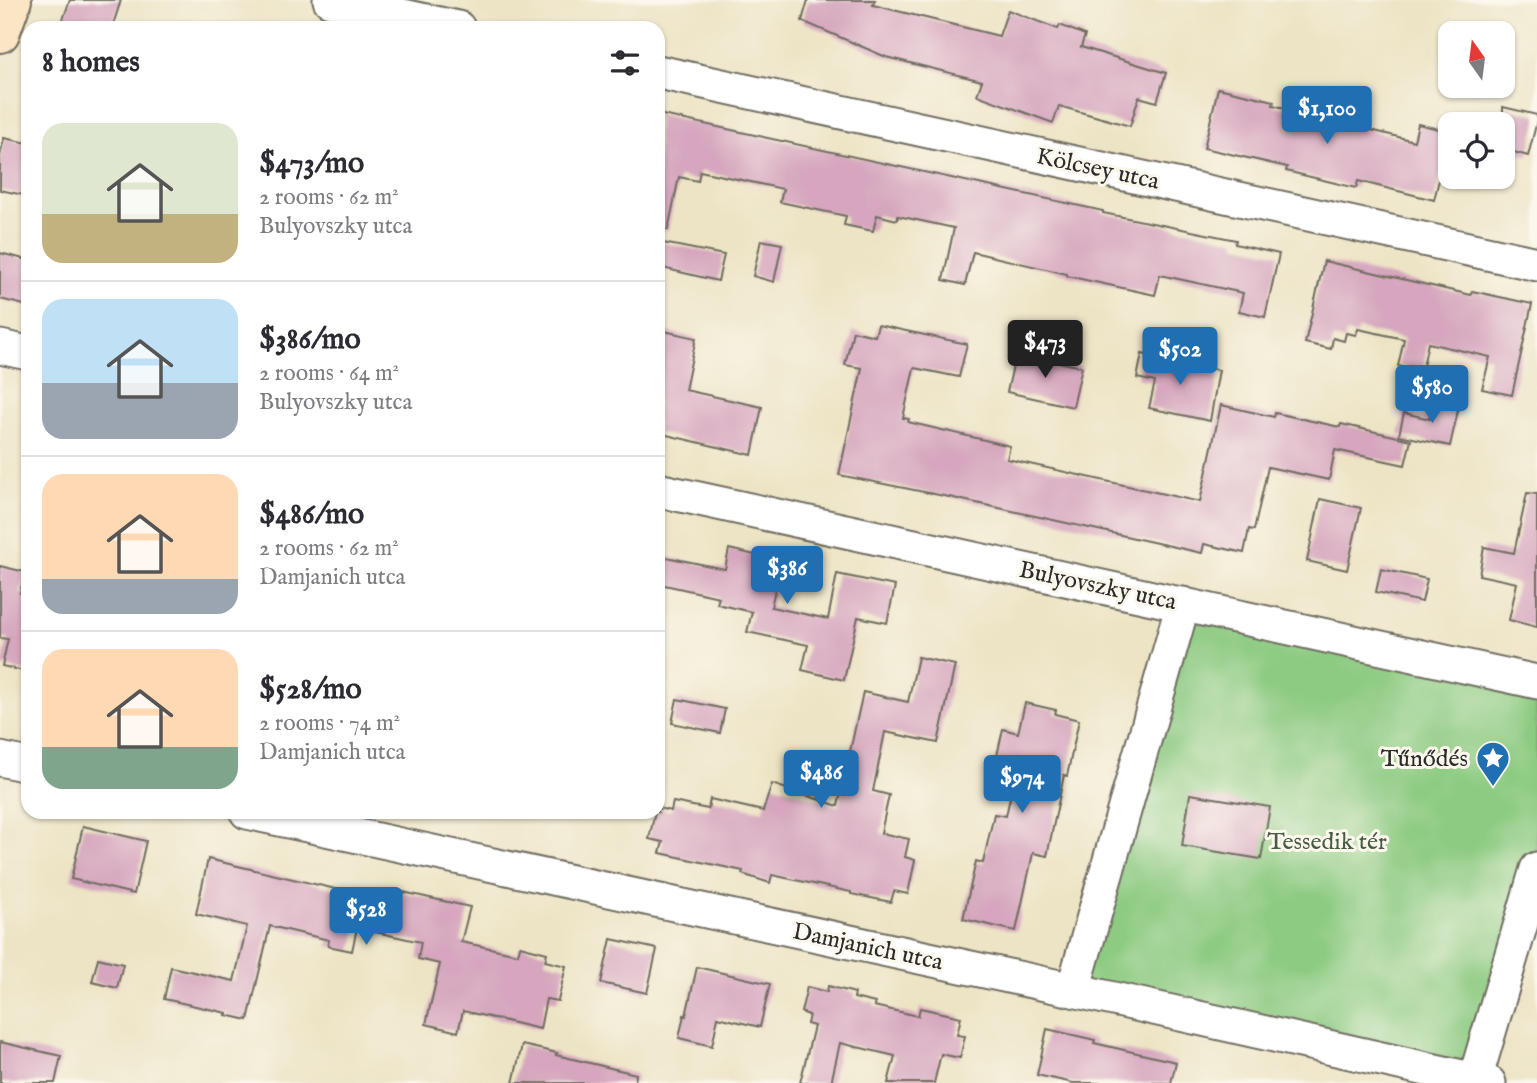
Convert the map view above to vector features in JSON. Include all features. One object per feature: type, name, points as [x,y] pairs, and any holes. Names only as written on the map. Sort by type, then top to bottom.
[{"type":"street","points":[[0,33],[12,0]]},
{"type":"street","points":[[330,0],[426,21]]},
{"type":"street","name":"Kölcsey utca","points":[[665,74],[1537,264]]},
{"type":"street","points":[[0,347],[21,352]]},
{"type":"street","name":"Bulyovszky utca","points":[[665,492],[1537,682]]},
{"type":"street","points":[[1073,990],[1184,604]]},
{"type":"street","points":[[0,759],[21,764]]},
{"type":"street","name":"Damjanich utca","points":[[279,819],[1073,990],[1480,1082]]},
{"type":"street","points":[[1480,1082],[1537,869]]},
{"type":"green space","name":"Tessedik tér","points":[[1183,604],[1537,682],[1537,869],[1475,1080],[1073,990]]},
{"type":"building","points":[[70,0],[121,0],[114,21],[62,21]]},
{"type":"building","points":[[808,0],[875,0],[873,5],[999,36],[1008,10],[1058,29],[1060,25],[1085,35],[1081,47],[1166,73],[1157,102],[1139,97],[1130,126],[1059,106],[1053,123],[977,95],[982,81],[886,57],[802,21]]},
{"type":"building","points":[[1218,88],[1414,141],[1418,124],[1438,129],[1438,184],[1434,200],[1358,181],[1356,188],[1286,171],[1287,167],[1204,148]]},
{"type":"building","points":[[1503,107],[1537,115],[1528,156],[1515,152],[1515,112],[1503,112]]},
{"type":"building","points":[[665,116],[1236,240],[1235,244],[1279,254],[1265,317],[1239,311],[1243,293],[1160,275],[1155,295],[973,252],[965,285],[943,280],[954,228],[898,216],[897,220],[877,215],[873,231],[844,225],[846,216],[780,202],[783,189],[700,171],[698,181],[679,177],[668,230],[665,230]]},
{"type":"building","points":[[4,138],[21,142],[21,194],[0,190],[0,156]]},
{"type":"building","points":[[761,240],[782,244],[774,282],[753,276]]},
{"type":"building","points":[[665,243],[724,255],[718,281],[665,269]]},
{"type":"building","points":[[0,253],[21,258],[21,304],[0,299]]},
{"type":"building","points":[[1324,261],[1471,295],[1472,291],[1532,304],[1512,395],[1482,389],[1490,357],[1428,343],[1422,371],[1398,366],[1404,339],[1358,329],[1356,335],[1346,333],[1344,341],[1333,338],[1331,349],[1305,343]]},
{"type":"building","points":[[878,325],[967,344],[959,377],[914,368],[903,418],[909,419],[908,422],[1010,446],[1007,459],[1200,502],[1221,405],[1274,417],[1275,413],[1340,427],[1341,424],[1411,440],[1405,465],[1335,450],[1329,480],[1268,467],[1254,530],[1249,529],[1244,553],[1204,544],[1202,553],[839,475],[862,368],[845,365],[853,331],[875,336]]},
{"type":"building","points":[[665,331],[696,338],[685,390],[762,407],[752,455],[665,435]]},
{"type":"building","points":[[1016,353],[1082,367],[1073,407],[1007,392]]},
{"type":"building","points":[[1142,354],[1219,370],[1210,421],[1149,408],[1155,382],[1137,378]]},
{"type":"building","points":[[1434,401],[1459,406],[1450,446],[1399,435],[1404,413],[1430,419]]},
{"type":"building","points":[[1527,493],[1537,494],[1537,627],[1509,620],[1517,583],[1479,575],[1484,547],[1514,553]]},
{"type":"building","points":[[1320,499],[1361,508],[1347,570],[1307,561]]},
{"type":"building","points":[[729,549],[778,560],[774,580],[777,581],[771,607],[828,619],[837,574],[895,586],[887,623],[858,617],[844,680],[802,670],[808,645],[747,632],[752,612],[717,604],[719,597],[665,585],[666,557],[725,569]]},
{"type":"building","points":[[0,566],[21,571],[21,670],[2,666],[8,639],[0,638]]},
{"type":"building","points":[[1381,569],[1427,579],[1422,602],[1376,592]]},
{"type":"building","points":[[918,657],[955,665],[938,743],[885,732],[873,791],[889,795],[881,833],[909,839],[905,857],[915,860],[908,894],[894,891],[891,902],[772,875],[770,883],[742,874],[743,871],[660,853],[663,842],[649,839],[653,819],[665,819],[665,810],[671,811],[673,802],[708,809],[710,799],[763,811],[772,784],[838,806],[863,692],[908,702]]},
{"type":"building","points":[[677,699],[725,709],[720,733],[672,723]]},
{"type":"building","points":[[1025,703],[1056,710],[1055,714],[1079,720],[1047,856],[1033,853],[1016,931],[963,919],[976,861],[983,863],[994,814],[1006,816],[1017,765],[996,760],[1003,729],[1018,733]]},
{"type":"building","points":[[1190,794],[1270,807],[1261,859],[1182,846]]},
{"type":"building","points":[[83,826],[146,841],[134,894],[71,879]]},
{"type":"building","points":[[208,859],[400,904],[403,892],[470,907],[461,942],[518,954],[520,946],[547,953],[545,961],[566,966],[558,1001],[546,999],[540,1029],[463,1011],[458,1032],[426,1024],[440,964],[418,959],[421,942],[357,928],[352,951],[328,946],[329,940],[270,926],[248,1020],[164,999],[171,967],[234,981],[247,926],[196,914]]},
{"type":"building","points":[[611,939],[657,949],[647,993],[601,983]]},
{"type":"building","points":[[98,958],[123,964],[117,988],[92,982]]},
{"type":"building","points":[[697,967],[770,984],[760,1027],[718,1017],[712,1046],[679,1038]]},
{"type":"building","points":[[828,986],[855,993],[854,998],[875,1003],[874,1006],[918,1016],[920,1008],[961,1017],[957,1035],[965,1036],[960,1058],[941,1054],[934,1083],[888,1083],[895,1056],[840,1043],[831,1083],[800,1083],[814,1026],[807,1024],[809,1015],[801,1012],[807,987],[827,992]]},
{"type":"building","points":[[1047,1029],[1176,1062],[1171,1083],[1073,1083],[1037,1075]]},
{"type":"building","points":[[0,1042],[61,1056],[55,1083],[0,1083]]},
{"type":"building","points":[[522,1045],[636,1074],[635,1083],[513,1083]]},
{"type":"place","name":"Tűnődés","points":[[1493,788]]}]
